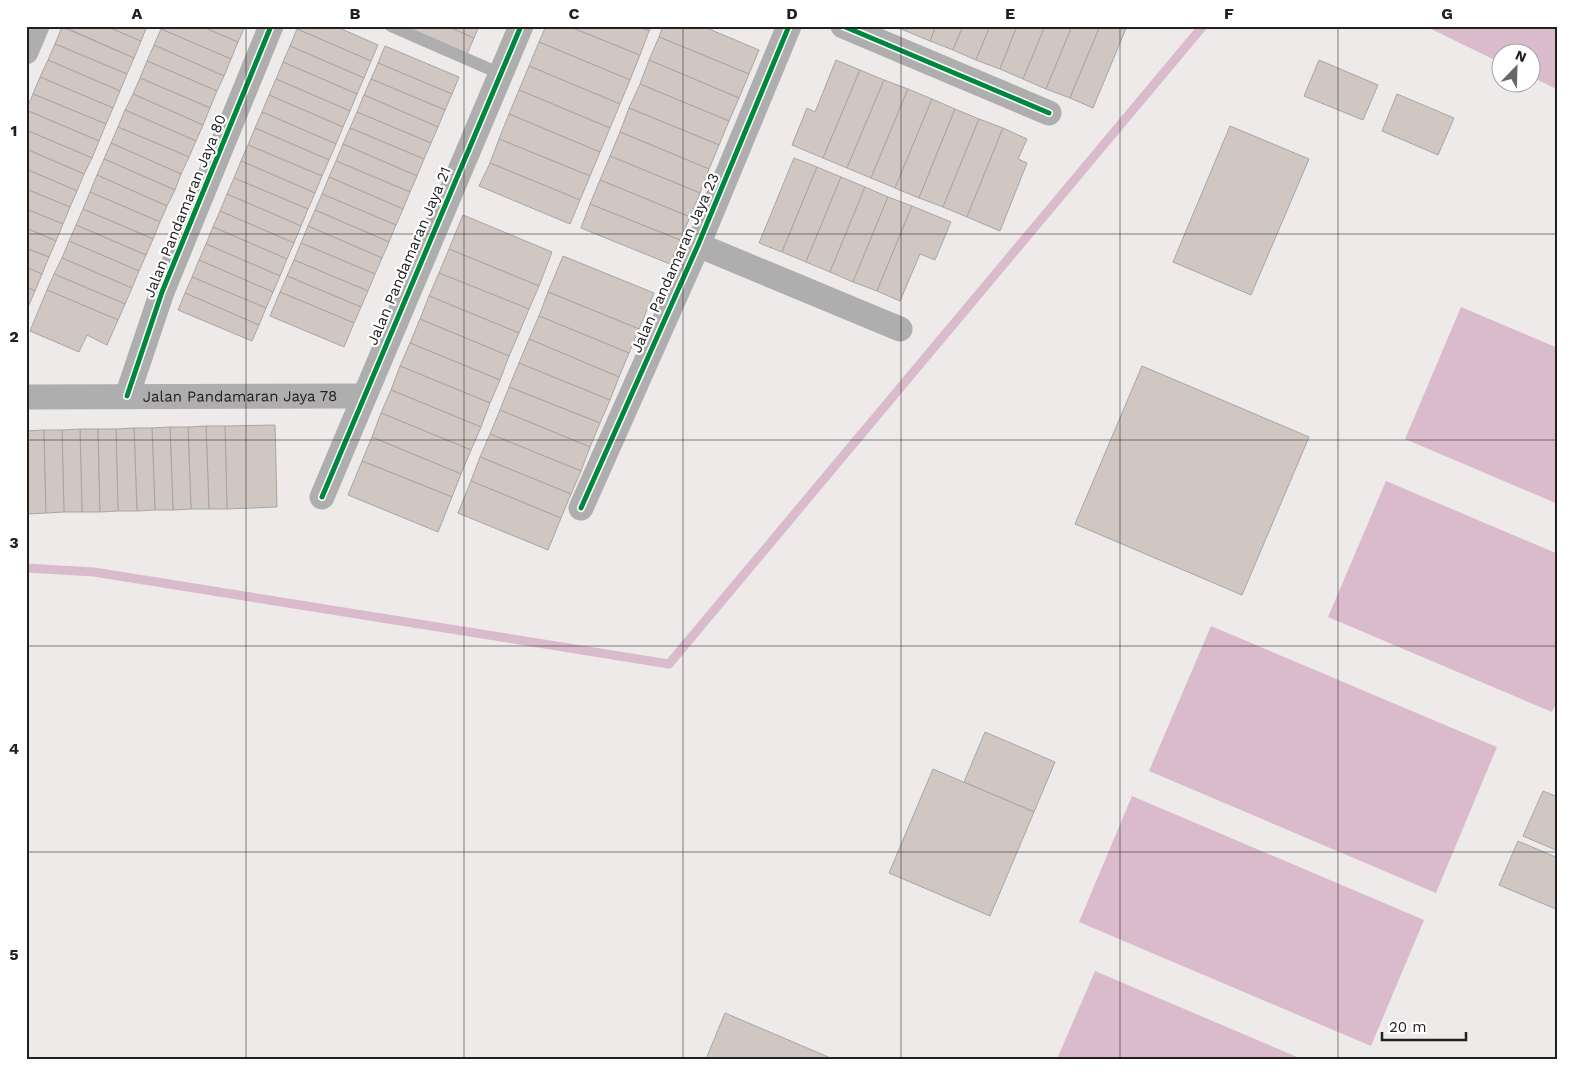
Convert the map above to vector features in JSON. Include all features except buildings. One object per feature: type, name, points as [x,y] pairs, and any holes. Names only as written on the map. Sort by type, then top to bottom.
[{"type":"street","points":[[26,52],[37,26]]},
{"type":"street","name":"Jalan Pandamaran Jaya 80","points":[[127,396],[162,292],[270,26]]},
{"type":"street","name":"Jalan Pandamaran Jaya 21","points":[[322,497],[363,396],[521,26]]},
{"type":"street","name":"Jalan Pandamaran Jaya 23","points":[[581,508],[698,245],[789,26]]},
{"type":"street","points":[[843,26],[1049,113]]},
{"type":"street","points":[[698,245],[900,329]]},
{"type":"street","name":"Jalan Pandamaran Jaya 78","points":[[26,397],[363,396]]},
{"type":"lane","points":[[392,26],[501,74]]},
{"type":"shaded area","points":[[1425,26],[1558,26],[1558,90],[1542,82],[1542,42],[1492,42],[1492,59]]},
{"type":"shaded area","points":[[1461,307],[1558,348],[1558,504],[1405,439]]},
{"type":"shaded area","points":[[1386,481],[1558,554],[1558,699],[1552,712],[1328,617]]},
{"type":"shaded area","points":[[1211,626],[1497,747],[1436,893],[1149,771]]},
{"type":"shaded area","points":[[1132,796],[1424,920],[1371,1046],[1079,922]]},
{"type":"shaded area","points":[[1095,971],[1302,1059],[1057,1059]]},
{"type":"waterway","points":[[26,568],[94,572],[669,664],[1203,26]]},
{"type":"cycle path","points":[[127,396],[162,292],[271,26]]},
{"type":"cycle path","points":[[322,497],[521,26]]},
{"type":"cycle path","points":[[581,508],[698,245],[789,26]]},
{"type":"cycle path","points":[[843,26],[1049,113]]}]
